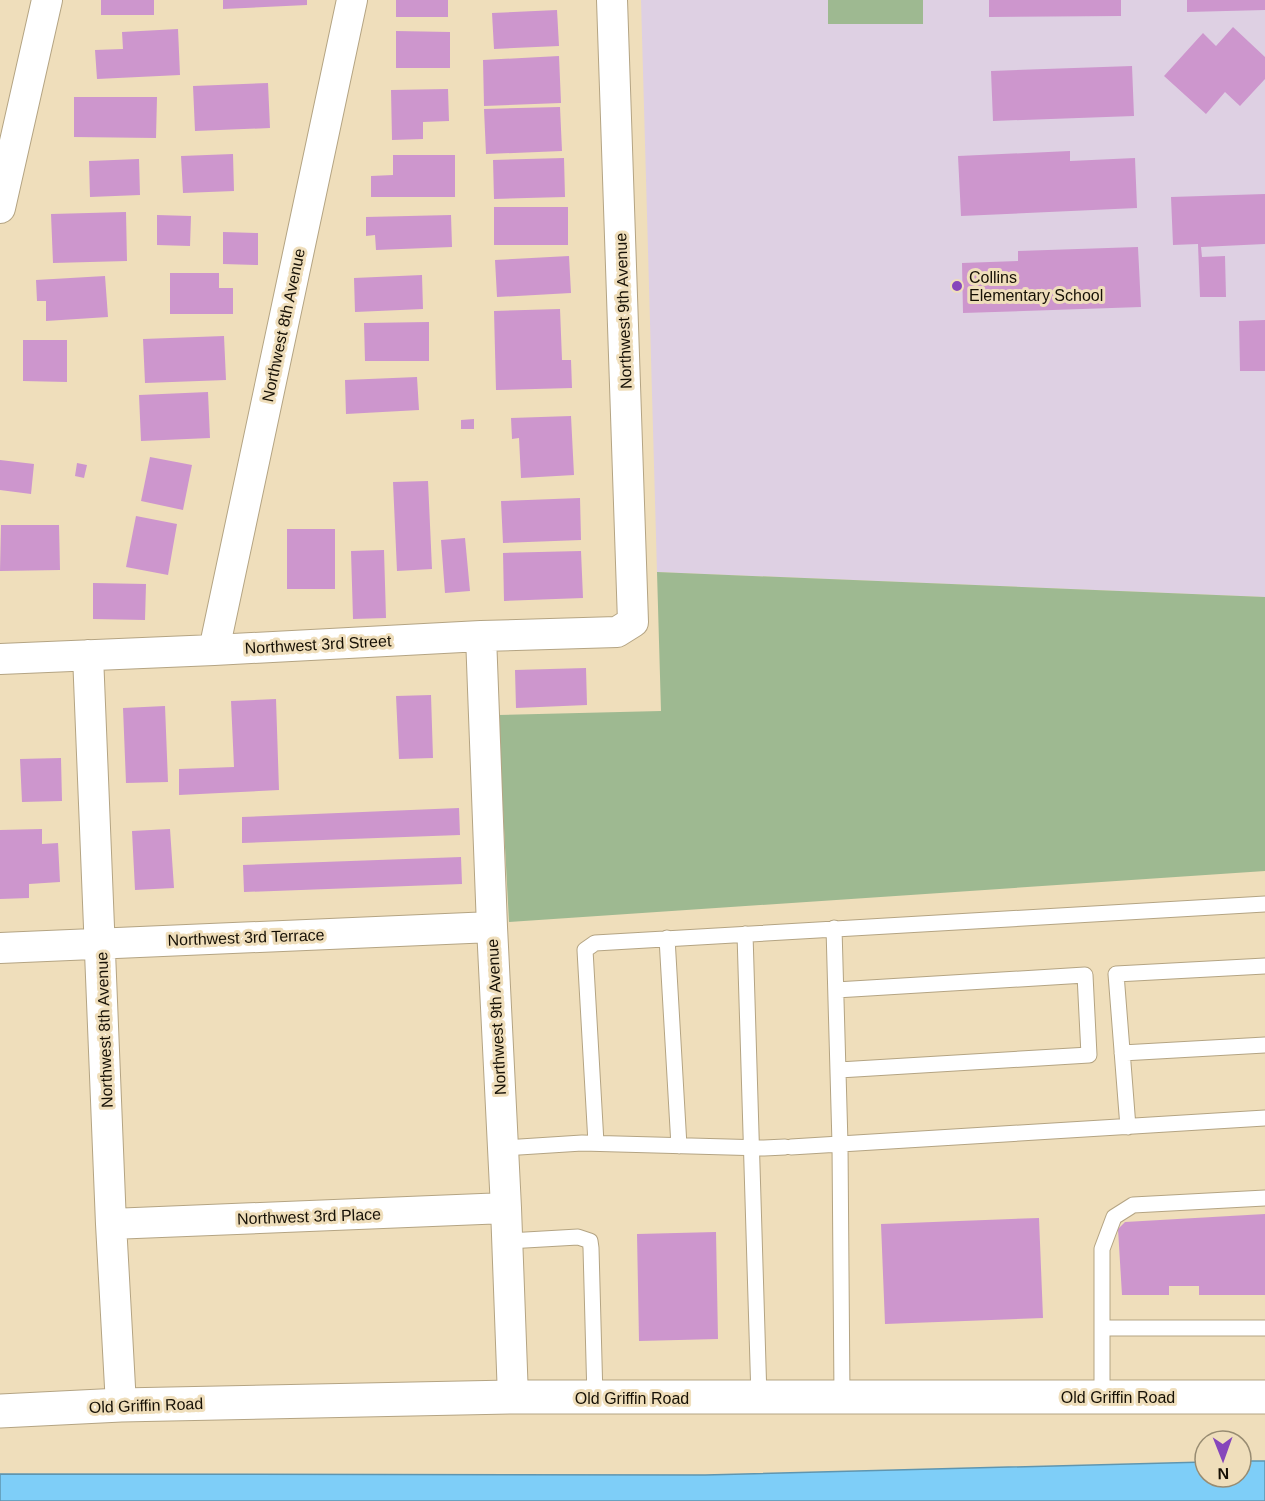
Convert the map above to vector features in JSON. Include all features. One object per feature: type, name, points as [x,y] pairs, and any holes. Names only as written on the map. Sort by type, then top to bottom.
[{"type":"street","points":[[0,208],[47,0]]},
{"type":"street","name":"Northwest 8th Avenue","points":[[214,650],[352,0]]},
{"type":"street","name":"Northwest 9th Avenue","points":[[612,0],[633,622]]},
{"type":"street","name":"Northwest 3rd Street","points":[[0,659],[480,636],[617,632],[633,622]]},
{"type":"street","name":"Northwest 9th Avenue","points":[[480,636],[513,1397]]},
{"type":"street","name":"Northwest 8th Avenue","points":[[88,655],[111,1224],[122,1405]]},
{"type":"street","name":"Northwest 3rd Terrace","points":[[0,948],[492,927]]},
{"type":"street","name":"Northwest 3rd Place","points":[[111,1224],[506,1208]]},
{"type":"street","name":"Old Griffin Road","points":[[0,1411],[122,1405],[513,1397],[1265,1397]]},
{"type":"lane","points":[[596,1143],[585,950],[595,943],[1265,904]]},
{"type":"lane","points":[[834,928],[840,1144],[842,1397]]},
{"type":"lane","points":[[745,934],[759,1398]]},
{"type":"lane","points":[[667,938],[679,1146]]},
{"type":"lane","points":[[1128,1126],[1116,974],[1265,966]]},
{"type":"lane","points":[[836,990],[1085,975],[1089,1055],[838,1070]]},
{"type":"lane","points":[[1122,1053],[1265,1045]]},
{"type":"lane","points":[[503,1148],[596,1143],[788,1147],[1265,1118]]},
{"type":"lane","points":[[1102,1397],[1102,1249],[1114,1217],[1133,1204],[1265,1198]]},
{"type":"lane","points":[[507,1241],[578,1237],[590,1241],[595,1398]]},
{"type":"lane","points":[[1102,1330],[1107,1328],[1265,1328]]},
{"type":"shaded area","name":"Collins Elementary School","points":[[641,0],[1265,0],[1265,597],[657,572]]},
{"type":"green space","points":[[828,0],[923,0],[923,24],[828,24]]},
{"type":"green space","points":[[657,572],[1265,597],[1265,871],[509,922],[498,715],[661,711]]},
{"type":"water","points":[[1253,1461],[1265,1461],[1265,1501],[0,1501],[0,1474],[705,1475],[1193,1462],[1193,1489],[1253,1489]]},
{"type":"building","points":[[101,0],[154,0],[154,15],[101,15]]},
{"type":"building","points":[[223,0],[307,0],[307,5],[223,9]]},
{"type":"building","points":[[396,0],[448,0],[448,17],[396,17]]},
{"type":"building","points":[[989,0],[1121,0],[1121,16],[989,17]]},
{"type":"building","points":[[1187,0],[1265,0],[1265,10],[1187,12]]},
{"type":"building","points":[[557,10],[559,46],[494,49],[492,13]]},
{"type":"building","points":[[1233,27],[1265,57],[1265,79],[1240,106],[1225,92],[1206,114],[1164,76],[1203,33],[1216,46]]},
{"type":"building","points":[[178,29],[180,75],[97,79],[95,50],[123,49],[122,32]]},
{"type":"building","points":[[396,31],[450,32],[450,68],[396,68]]},
{"type":"building","points":[[559,56],[561,103],[484,106],[483,60]]},
{"type":"building","points":[[1132,66],[1134,116],[993,121],[991,71]]},
{"type":"building","points":[[268,83],[270,128],[195,131],[193,86]]},
{"type":"building","points":[[448,89],[449,121],[423,122],[423,139],[392,140],[391,90]]},
{"type":"building","points":[[74,97],[157,97],[156,138],[74,137]]},
{"type":"building","points":[[560,107],[562,151],[486,154],[484,109]]},
{"type":"building","points":[[1070,151],[1070,161],[1135,158],[1137,208],[961,216],[958,156]]},
{"type":"building","points":[[233,154],[234,191],[183,193],[181,156]]},
{"type":"building","points":[[393,155],[455,155],[455,197],[371,197],[371,176],[393,175]]},
{"type":"building","points":[[564,158],[565,197],[494,199],[493,160]]},
{"type":"building","points":[[139,159],[140,195],[90,197],[89,161]]},
{"type":"building","points":[[1265,194],[1265,244],[1201,247],[1202,257],[1225,256],[1226,297],[1200,297],[1198,244],[1173,245],[1171,197]]},
{"type":"building","points":[[494,207],[568,207],[568,245],[494,245]]},
{"type":"building","points":[[126,212],[127,261],[53,263],[51,214]]},
{"type":"building","points":[[157,215],[191,216],[190,246],[157,245]]},
{"type":"building","points":[[451,215],[452,247],[376,250],[375,235],[366,236],[366,217]]},
{"type":"building","points":[[223,232],[258,233],[258,265],[223,264]]},
{"type":"building","points":[[1138,247],[1141,307],[963,313],[962,263],[1018,261],[1018,251]]},
{"type":"building","points":[[569,256],[571,293],[497,297],[495,260]]},
{"type":"building","points":[[170,273],[219,273],[219,288],[233,288],[233,314],[170,314]]},
{"type":"building","points":[[422,275],[423,309],[355,312],[354,278]]},
{"type":"building","points":[[105,276],[108,317],[46,321],[46,301],[37,301],[36,280]]},
{"type":"building","points":[[560,309],[562,360],[571,360],[572,388],[496,390],[494,311]]},
{"type":"building","points":[[1265,320],[1265,371],[1240,371],[1239,321]]},
{"type":"building","points":[[429,322],[429,361],[365,361],[364,323]]},
{"type":"building","points":[[224,336],[226,380],[145,383],[143,339]]},
{"type":"building","points":[[23,340],[67,340],[67,382],[23,381]]},
{"type":"building","points":[[417,377],[419,410],[346,414],[345,380]]},
{"type":"building","points":[[208,392],[210,438],[141,441],[139,395]]},
{"type":"building","points":[[571,416],[574,475],[521,478],[519,438],[512,439],[511,418]]},
{"type":"building","points":[[474,419],[474,429],[461,429],[461,420]]},
{"type":"building","points":[[150,457],[192,465],[183,510],[141,501]]},
{"type":"building","points":[[0,460],[34,464],[31,494],[0,490]]},
{"type":"building","points":[[77,463],[87,465],[84,478],[75,476]]},
{"type":"building","points":[[428,481],[432,569],[397,571],[393,482]]},
{"type":"building","points":[[580,498],[581,540],[503,543],[501,501]]},
{"type":"building","points":[[136,516],[177,524],[168,575],[126,567]]},
{"type":"building","points":[[1,525],[59,525],[60,570],[0,571]]},
{"type":"building","points":[[287,529],[335,529],[335,589],[287,589]]},
{"type":"building","points":[[465,538],[470,591],[445,593],[441,540]]},
{"type":"building","points":[[384,550],[386,618],[353,619],[351,551]]},
{"type":"building","points":[[581,551],[583,598],[504,601],[503,553]]},
{"type":"building","points":[[93,583],[146,584],[145,620],[93,619]]},
{"type":"building","points":[[586,668],[587,705],[516,708],[515,670]]},
{"type":"building","points":[[431,695],[433,758],[399,759],[396,696]]},
{"type":"building","points":[[276,699],[279,790],[179,795],[179,769],[234,767],[231,701]]},
{"type":"building","points":[[165,706],[168,782],[126,783],[123,708]]},
{"type":"building","points":[[61,758],[62,801],[22,802],[20,759]]},
{"type":"building","points":[[459,808],[460,835],[242,843],[242,817]]},
{"type":"building","points":[[42,829],[42,844],[58,843],[60,882],[29,884],[29,898],[0,899],[0,830]]},
{"type":"building","points":[[170,829],[174,888],[135,890],[132,831]]},
{"type":"building","points":[[461,857],[462,884],[244,892],[243,865]]},
{"type":"building","points":[[1265,1214],[1265,1295],[1199,1295],[1199,1286],[1169,1286],[1169,1295],[1122,1295],[1118,1229],[1125,1222]]},
{"type":"building","points":[[1039,1218],[1043,1318],[885,1324],[881,1224]]},
{"type":"building","points":[[716,1232],[718,1339],[639,1341],[637,1234]]},
{"type":"place","name":"Collins Elementary School","points":[[957,286]]}]
